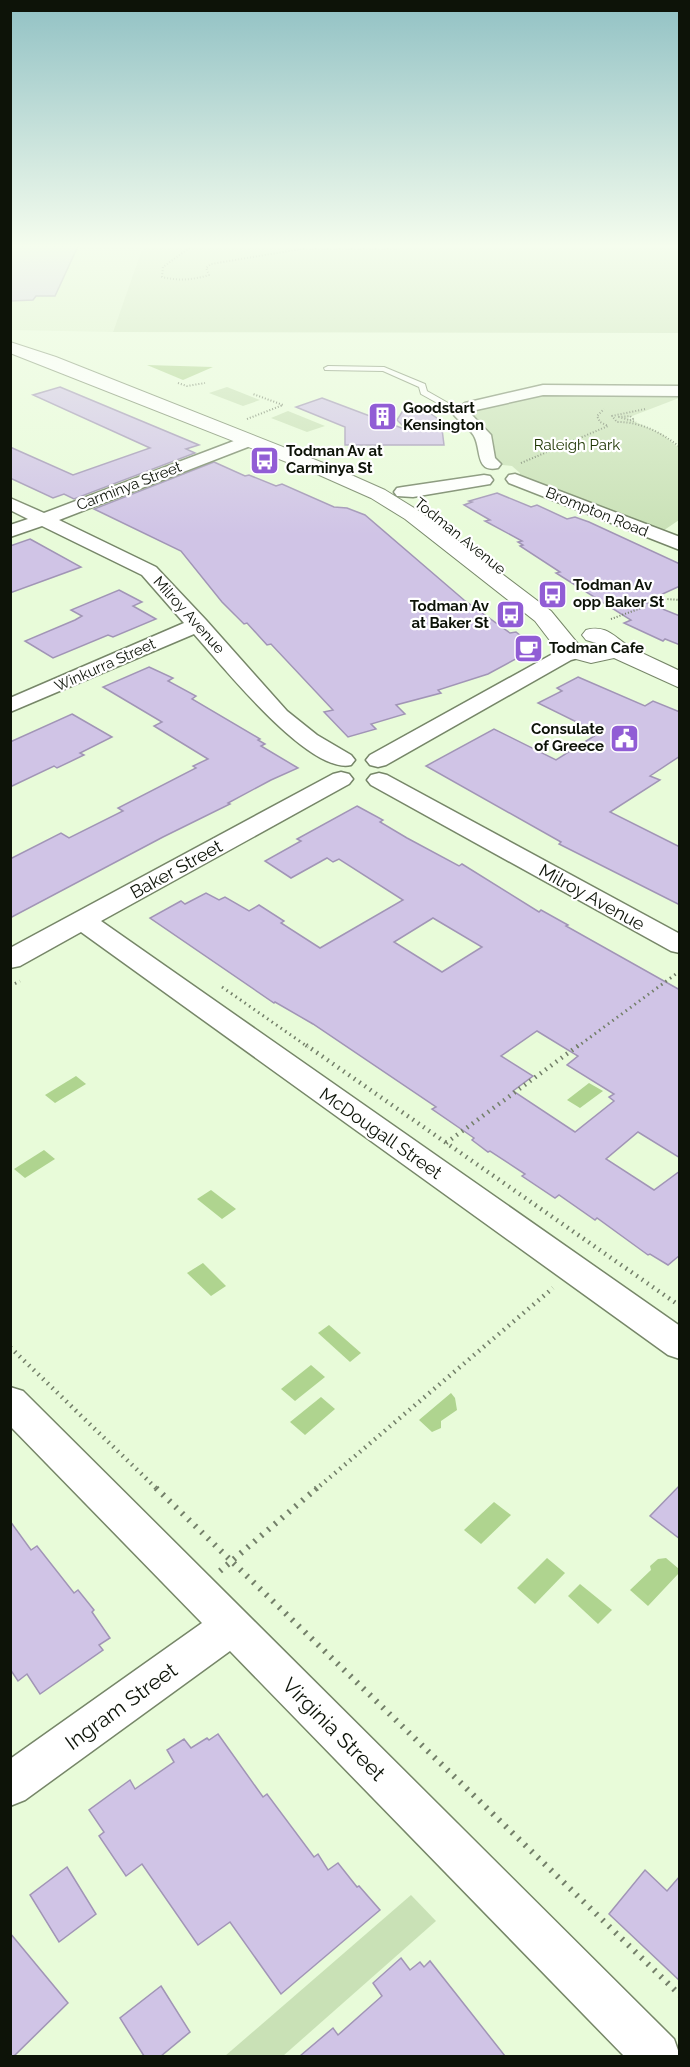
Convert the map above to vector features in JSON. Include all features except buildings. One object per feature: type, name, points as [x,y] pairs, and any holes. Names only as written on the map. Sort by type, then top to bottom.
[{"type":"main road","name":"Todman Avenue","points":[[30,342],[42,345],[403,492],[430,508],[587,644]]},
{"type":"main road","name":"Todman Avenue","points":[[10,347],[343,478],[388,500],[422,522],[543,616],[587,644],[678,681]]},
{"type":"main road","points":[[343,478],[382,490],[403,492],[400,495],[401,499],[417,512],[422,522]]},
{"type":"street","points":[[484,471],[487,459],[483,435],[460,412],[471,406],[543,390],[680,391]]},
{"type":"street","name":"Carminya Street","points":[[10,532],[247,441]]},
{"type":"street","points":[[484,471],[500,482],[521,473]]},
{"type":"street","points":[[403,492],[423,491],[450,484],[484,471]]},
{"type":"street","name":"Brompton Road","points":[[521,473],[680,544]]},
{"type":"street","name":"Milroy Avenue","points":[[10,503],[149,571],[199,624],[279,716],[342,769]]},
{"type":"street","name":"Winkurra Street","points":[[10,706],[199,624]]},
{"type":"street","points":[[342,769],[357,756],[378,770],[565,655],[587,644]]},
{"type":"street","name":"Baker Street","points":[[10,960],[342,769]]},
{"type":"street","name":"Milroy Avenue","points":[[378,770],[680,945]]},
{"type":"street","name":"McDougall Street","points":[[82,920],[680,1345]]},
{"type":"street","name":"Virginia Street","points":[[10,1402],[657,2056]]},
{"type":"street","name":"Ingram Street","points":[[10,1785],[232,1626]]},
{"type":"lane","points":[[328,368],[384,369],[422,386],[424,392],[460,412]]},
{"type":"path","points":[[178,383],[187,386],[205,383]]},
{"type":"path","points":[[232,424],[283,405],[253,394]]},
{"type":"path","points":[[629,406],[646,409],[630,416],[619,417],[622,420],[636,422],[667,437],[680,447]]},
{"type":"path","points":[[521,473],[520,463],[608,426],[596,417],[608,407]]},
{"type":"path","points":[[634,414],[619,413],[612,416],[617,422],[636,422]]},
{"type":"path","points":[[630,416],[633,419],[630,420]]},
{"type":"path","points":[[587,644],[666,599],[680,600]]},
{"type":"path","points":[[421,1161],[680,971]]},
{"type":"path","points":[[214,981],[680,1306]]},
{"type":"path","points":[[197,1590],[574,1270]]},
{"type":"path","points":[[10,1347],[680,1995]]},
{"type":"green space","points":[[227,387],[260,400],[243,406],[209,393]]},
{"type":"green space","name":"Raleigh Park","points":[[543,390],[679,391],[679,398],[627,418],[662,434],[679,448],[679,520],[657,535],[519,476],[520,473],[512,466],[492,464],[483,435],[460,412]]},
{"type":"green space","points":[[288,411],[325,426],[307,432],[271,418]]},
{"type":"green space","points":[[411,1895],[436,1921],[283,2056],[225,2056]]},
{"type":"shaded area","points":[[147,365],[213,367],[183,380]]},
{"type":"shaded area","points":[[76,1076],[86,1084],[55,1103],[45,1095]]},
{"type":"shaded area","points":[[589,1083],[603,1091],[580,1108],[567,1100]]},
{"type":"shaded area","points":[[44,1150],[55,1159],[25,1178],[14,1169]]},
{"type":"shaded area","points":[[211,1190],[236,1209],[222,1219],[197,1199]]},
{"type":"shaded area","points":[[203,1263],[226,1286],[211,1296],[187,1273]]},
{"type":"shaded area","points":[[329,1325],[361,1353],[350,1362],[318,1333]]},
{"type":"shaded area","points":[[311,1365],[325,1377],[295,1401],[281,1389]]},
{"type":"shaded area","points":[[451,1393],[455,1398],[457,1410],[441,1421],[441,1428],[432,1432],[419,1420]]},
{"type":"shaded area","points":[[321,1397],[335,1409],[305,1435],[290,1422]]},
{"type":"shaded area","points":[[494,1502],[511,1515],[481,1544],[464,1530]]},
{"type":"shaded area","points":[[547,1558],[565,1573],[535,1604],[517,1588]]},
{"type":"shaded area","points":[[666,1558],[679,1569],[679,1573],[648,1606],[630,1590],[651,1570],[650,1566],[658,1559]]},
{"type":"shaded area","points":[[580,1584],[612,1610],[598,1624],[568,1596]]},
{"type":"place","name":"Goodstart Kensington","points":[[382,417]]},
{"type":"place","name":"Todman Av at Carminya St","points":[[265,460]]},
{"type":"place","name":"Todman Av opp Baker St","points":[[552,594]]},
{"type":"place","name":"Todman Av at Baker St","points":[[510,615]]},
{"type":"place","name":"Todman Cafe","points":[[528,648]]},
{"type":"place","name":"Consulate of Greece","points":[[625,738]]}]
